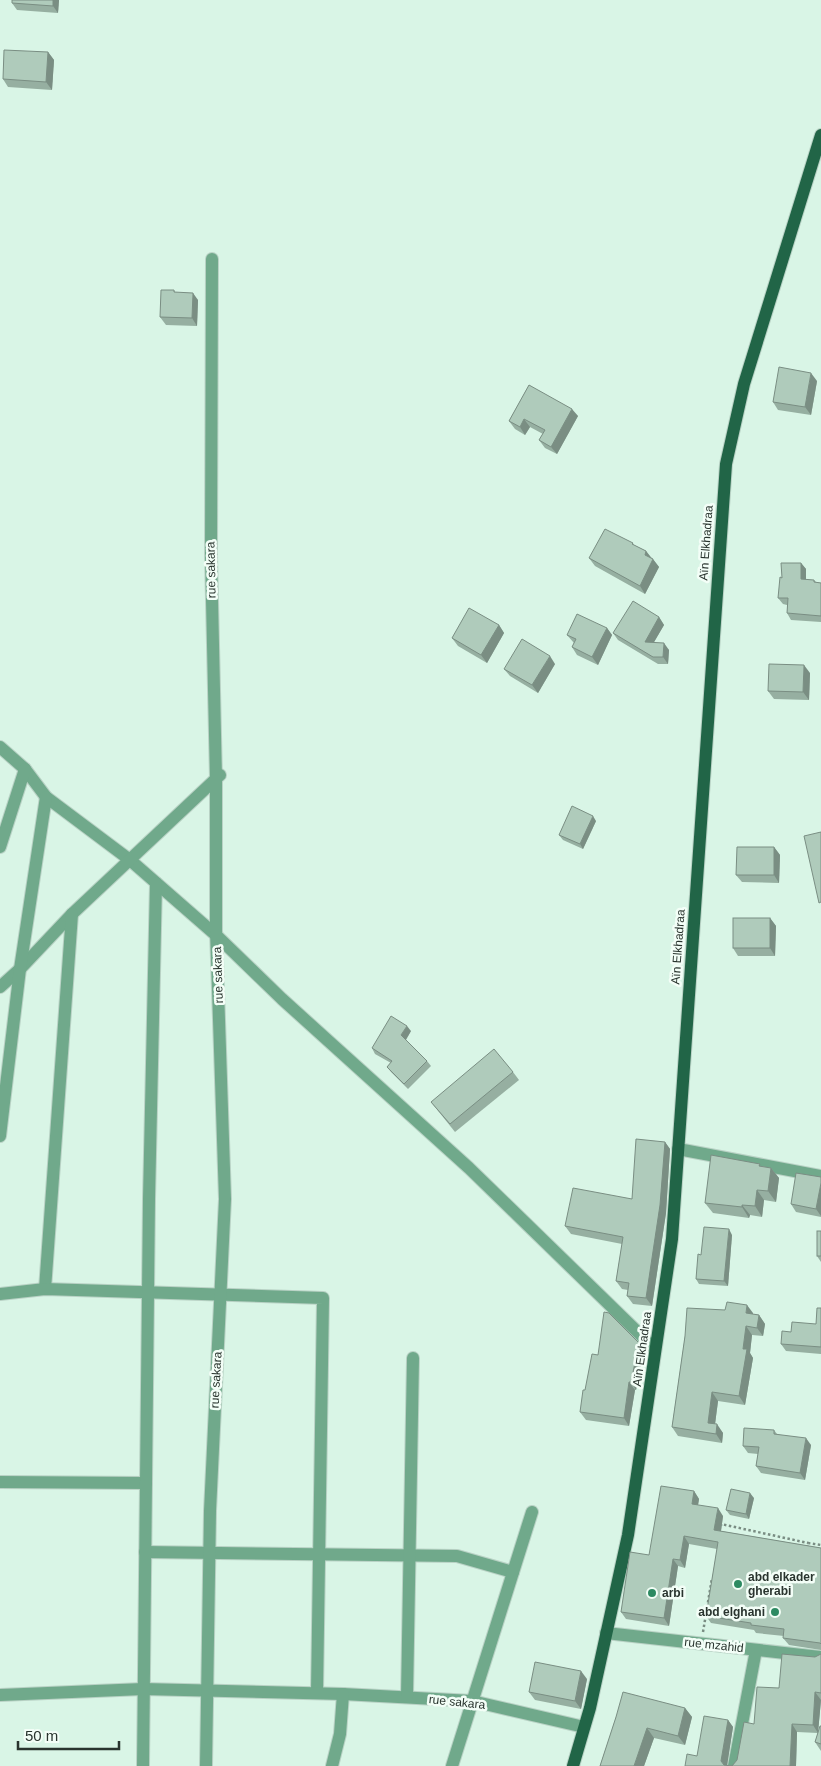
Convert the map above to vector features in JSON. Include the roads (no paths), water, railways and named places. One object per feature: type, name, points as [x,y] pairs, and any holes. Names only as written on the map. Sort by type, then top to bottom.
[{"type":"main road","name":"Aïn Elkhadraa","points":[[573,1766],[584,1727],[628,1535],[672,1239],[726,464],[744,384],[821,135]]},
{"type":"street","name":"rue sakara","points":[[206,1766],[209,1553],[225,1200],[216,936],[220,775],[211,555],[212,259]]},
{"type":"street","points":[[0,747],[25,769],[46,798],[130,860],[216,936],[282,999],[469,1168],[656,1349]]},
{"type":"street","points":[[0,847],[25,769]]},
{"type":"street","points":[[0,987],[20,969],[72,914],[220,775]]},
{"type":"street","points":[[0,1136],[20,969],[46,798]]},
{"type":"street","points":[[143,1766],[148,1293],[156,883]]},
{"type":"street","points":[[44,1289],[72,914]]},
{"type":"street","points":[[678,1149],[821,1176]]},
{"type":"street","points":[[0,1294],[44,1289],[323,1298],[317,1693]]},
{"type":"street","points":[[407,1697],[412,1358]]},
{"type":"street","points":[[0,1482],[146,1483]]},
{"type":"street","points":[[452,1766],[532,1512]]},
{"type":"street","points":[[145,1552],[457,1556],[513,1572]]},
{"type":"street","name":"rue mzahid","points":[[606,1633],[821,1657]]},
{"type":"street","points":[[734,1766],[756,1650]]},
{"type":"street","points":[[0,1695],[143,1689],[207,1690]]},
{"type":"street","name":"rue sakara","points":[[207,1690],[343,1694],[472,1701],[584,1727]]},
{"type":"street","points":[[332,1766],[340,1734],[343,1694]]},
{"type":"place","name":"abd elkader gherabi","points":[[738,1584]]},
{"type":"place","name":"arbi","points":[[652,1593]]},
{"type":"place","name":"abd elghani","points":[[775,1612]]}]
